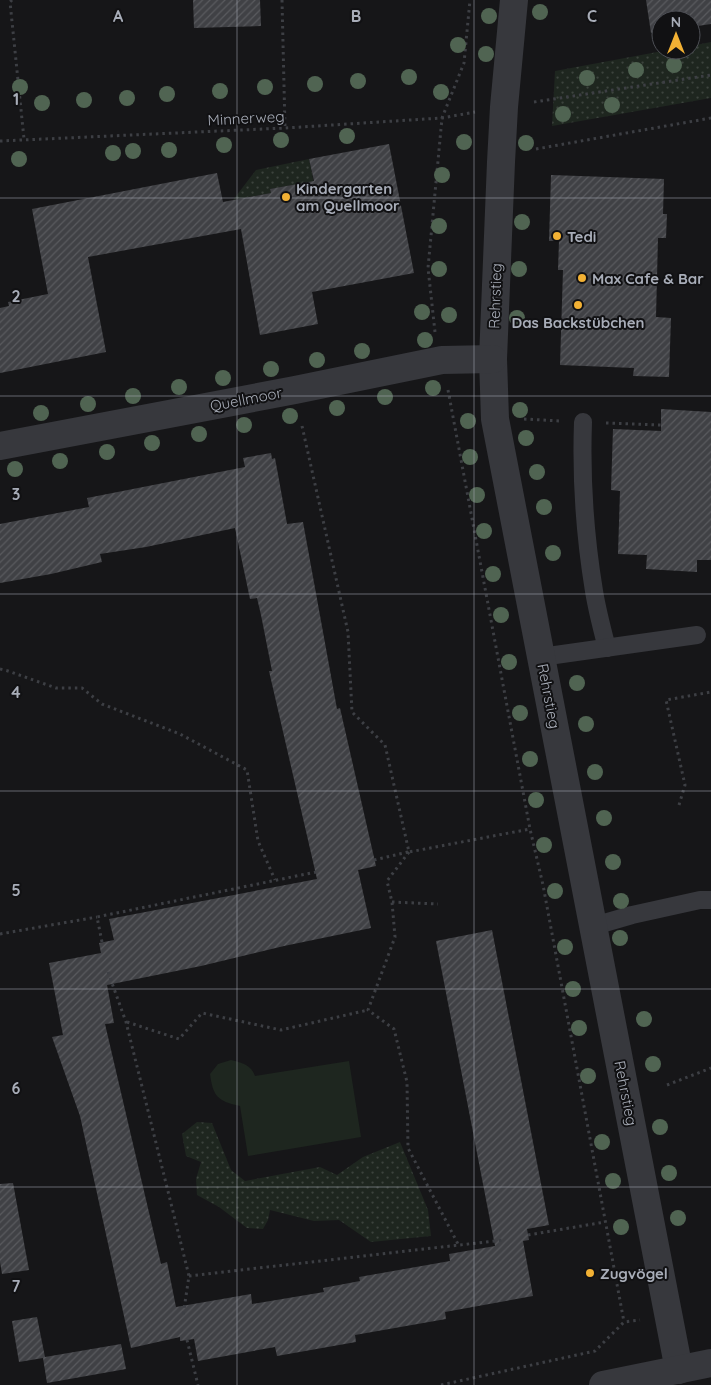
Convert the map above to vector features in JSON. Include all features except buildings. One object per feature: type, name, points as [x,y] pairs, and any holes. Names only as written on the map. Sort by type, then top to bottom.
[{"type":"street","name":"Rehrstieg","points":[[514,0],[504,107],[493,358],[495,419],[681,1377]]},
{"type":"street","name":"Quellmoor","points":[[0,446],[442,360],[493,358]]},
{"type":"street","points":[[603,1385],[681,1377],[711,1364]]},
{"type":"lane","points":[[583,422],[582,456],[588,547],[594,593],[607,648]]},
{"type":"lane","points":[[541,657],[697,635]]},
{"type":"lane","points":[[594,926],[632,915],[700,900],[711,900]]},
{"type":"path","points":[[12,0],[10,2],[24,139]]},
{"type":"path","points":[[282,0],[285,128]]},
{"type":"path","points":[[436,334],[428,268],[442,118],[464,63],[470,0]]},
{"type":"path","points":[[532,102],[711,74]]},
{"type":"path","name":"Minnerweg","points":[[0,140],[285,128],[442,118],[484,110]]},
{"type":"path","points":[[536,149],[711,118]]},
{"type":"path","points":[[448,388],[624,1322]]},
{"type":"path","points":[[302,426],[348,632],[352,712],[385,745],[409,852],[387,881],[392,902],[395,937],[368,1010]]},
{"type":"path","points":[[0,670],[56,688],[82,688],[102,704],[180,734],[247,770],[258,841],[276,880]]},
{"type":"path","points":[[679,805],[685,785],[666,700],[711,692]]},
{"type":"path","points":[[374,860],[530,829]]},
{"type":"path","points":[[0,934],[97,917],[316,872]]},
{"type":"path","points":[[392,902],[438,904]]},
{"type":"path","points":[[97,917],[102,942]]},
{"type":"path","points":[[108,972],[126,1022],[189,1276],[183,1316]]},
{"type":"path","points":[[126,1022],[179,1039],[202,1013],[281,1030],[368,1010],[394,1029],[407,1082],[408,1148],[458,1244]]},
{"type":"path","points":[[667,1085],[711,1068]]},
{"type":"path","points":[[528,1235],[605,1222]]},
{"type":"path","points":[[189,1276],[503,1240]]},
{"type":"path","points":[[442,1385],[595,1351],[624,1322],[637,1320]]},
{"type":"path","points":[[187,1340],[198,1385]]},
{"type":"shaded area","points":[[711,42],[711,98],[552,126],[555,71],[651,53],[651,60],[701,60],[701,44]]},
{"type":"shaded area","points":[[309,159],[325,239],[303,241],[292,185],[270,189],[271,193],[233,200],[256,170]]},
{"type":"shaded area","points":[[231,1060],[246,1065],[255,1076],[349,1061],[361,1137],[248,1156],[240,1106],[226,1102],[218,1097],[211,1082],[210,1074],[218,1064]]},
{"type":"shaded area","points":[[197,1122],[212,1123],[231,1170],[245,1181],[320,1167],[337,1175],[363,1157],[400,1142],[428,1210],[431,1236],[371,1242],[339,1220],[314,1221],[270,1210],[268,1220],[263,1229],[247,1228],[219,1207],[197,1195],[196,1179],[201,1162],[186,1156],[182,1134]]},
{"type":"place","name":"Kindergarten am Quellmoor","points":[[286,197]]},
{"type":"place","name":"Tedi","points":[[557,236]]},
{"type":"place","name":"Max Cafe & Bar","points":[[582,278]]},
{"type":"place","name":"Das Backstübchen","points":[[578,305]]},
{"type":"place","name":"Zugvögel","points":[[590,1273]]}]
